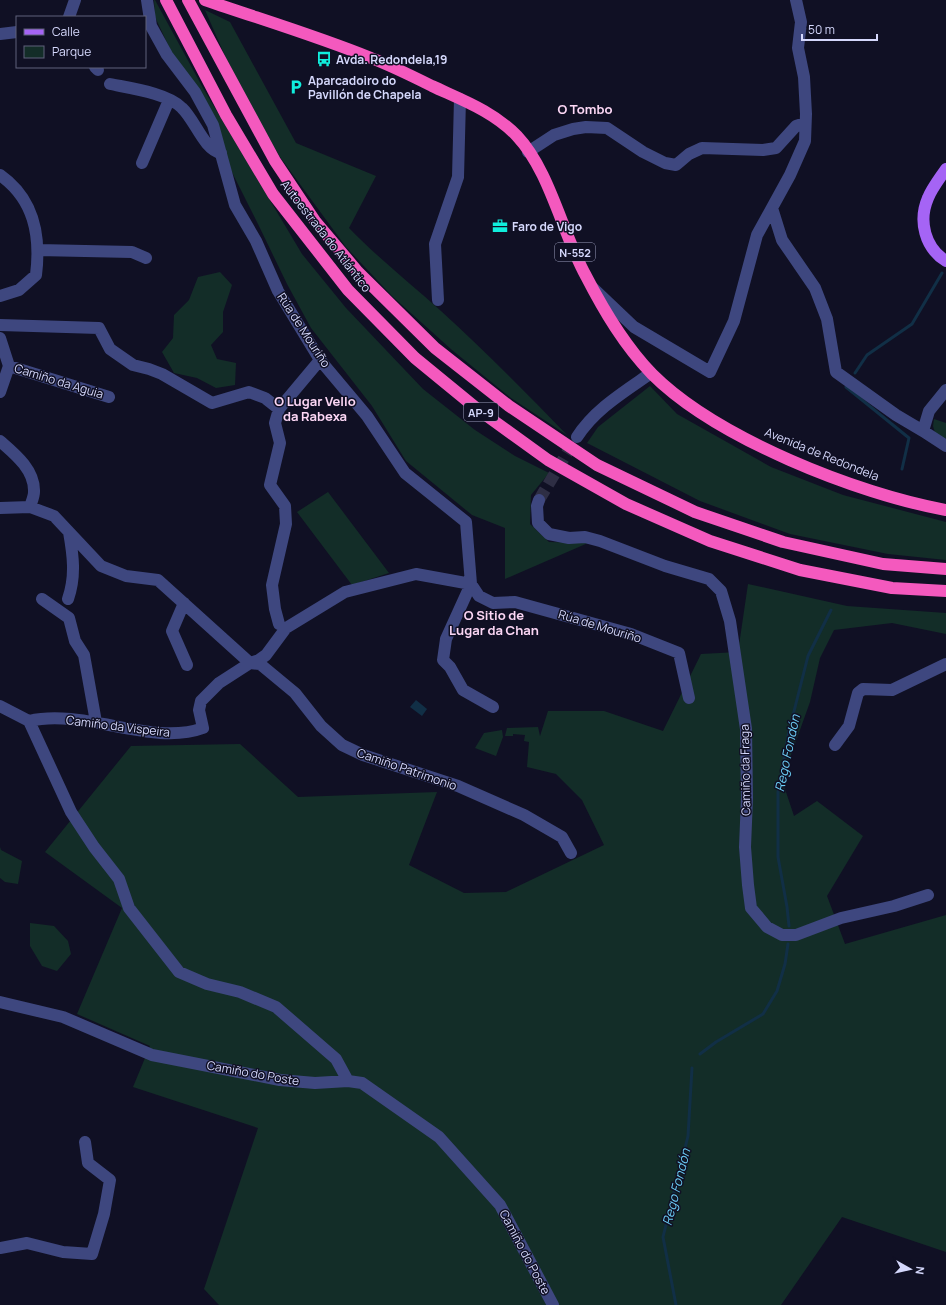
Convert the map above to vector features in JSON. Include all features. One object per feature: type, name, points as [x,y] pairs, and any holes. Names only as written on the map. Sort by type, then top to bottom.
[{"type":"highway","name":"Autoestrada do Atlántico","points":[[166,0],[226,115],[273,194],[348,290],[414,358],[476,408],[548,460],[626,504],[710,541],[800,570],[892,588],[946,592]]},
{"type":"highway","name":"Autoestrada do Atlántico","points":[[188,0],[275,161],[315,221],[358,272],[435,348],[509,406],[596,465],[695,512],[783,542],[883,564],[946,569]]},
{"type":"highway","name":"Avenida de Redondela","points":[[205,0],[371,58],[489,112],[518,136],[539,168],[591,286],[618,333],[651,373],[681,400],[764,447],[801,464],[875,491],[946,510]]},
{"type":"main road","points":[[946,169],[927,199],[922,226],[931,248],[946,261]]},
{"type":"street","points":[[69,16],[75,0]]},
{"type":"street","name":"Rúa de Mouriño","points":[[148,0],[151,26],[166,55],[196,92],[213,125],[235,204],[256,242],[278,291],[320,360],[367,416],[405,473],[466,522],[471,584],[479,596],[493,603],[515,602],[630,634],[679,653],[689,698]]},
{"type":"street","points":[[591,286],[634,327],[710,372],[734,321],[757,235],[790,175],[805,141],[804,77],[798,48],[801,22],[796,0]]},
{"type":"street","points":[[0,34],[16,32]]},
{"type":"street","points":[[110,84],[169,100],[182,107],[209,145],[215,152],[221,153]]},
{"type":"street","points":[[438,300],[435,244],[458,176],[460,99]]},
{"type":"street","points":[[142,163],[169,100]]},
{"type":"street","points":[[528,152],[554,135],[573,129],[586,127],[607,128],[643,152],[665,163],[676,165],[689,154],[702,148],[763,150],[776,148],[796,126],[805,123]]},
{"type":"street","points":[[0,175],[14,185],[32,213],[38,250],[36,275],[19,290],[0,296]]},
{"type":"street","points":[[772,208],[782,240],[815,288],[827,319],[836,372],[896,415],[946,446]]},
{"type":"street","points":[[38,250],[132,252],[146,258]]},
{"type":"street","points":[[0,325],[99,328],[110,349],[133,365],[149,368],[162,374],[212,403],[249,392],[264,398],[279,409]]},
{"type":"street","points":[[0,338],[9,366],[0,392]]},
{"type":"street","points":[[279,624],[275,609],[272,585],[286,524],[285,506],[270,485],[280,443],[275,423],[279,409],[320,360]]},
{"type":"street","name":"Camiño da Aguia","points":[[9,366],[110,397]]},
{"type":"street","points":[[577,437],[586,423],[602,408],[651,373]]},
{"type":"street","points":[[923,431],[929,411],[946,390]]},
{"type":"street","points":[[0,441],[11,450],[30,472],[34,492],[30,508]]},
{"type":"street","name":"Camiño da Fraga","points":[[539,500],[537,506],[538,523],[549,534],[569,538],[585,537],[600,541],[666,566],[709,579],[721,591],[730,620],[746,729],[747,798],[745,847],[751,908],[767,927],[782,935],[796,935],[841,918],[894,906],[928,895]]},
{"type":"street","name":"Camiño Patrimonio","points":[[0,508],[30,508],[54,516],[101,566],[126,576],[158,580],[250,663],[260,664],[294,693],[321,726],[342,744],[363,755],[458,786],[524,815],[562,837],[572,854]]},
{"type":"street","points":[[68,599],[73,585],[73,566],[69,532]]},
{"type":"street","name":"Camiño da Vispeira","points":[[29,721],[43,718],[96,722],[171,734],[190,733],[203,728],[204,724],[199,710],[201,701],[219,683],[250,663],[259,660],[266,655],[286,628],[345,592],[416,574],[471,584]]},
{"type":"street","points":[[471,584],[446,639],[443,660],[450,667],[463,690],[494,707]]},
{"type":"street","points":[[42,599],[69,618],[75,641],[84,655],[96,722]]},
{"type":"street","points":[[184,603],[172,631],[187,665]]},
{"type":"street","points":[[834,745],[849,726],[858,693],[862,689],[892,690],[946,664]]},
{"type":"street","points":[[0,706],[29,721],[71,812],[94,847],[119,879],[129,908],[179,972],[207,984],[240,992],[276,1007],[336,1059],[348,1081]]},
{"type":"street","name":"Camiño do Poste","points":[[0,1002],[63,1017],[152,1055],[280,1080],[315,1083],[348,1081],[362,1083],[439,1137],[500,1204],[552,1305]]},
{"type":"street","points":[[0,1248],[27,1243],[63,1252],[92,1254],[104,1214],[110,1180],[88,1163],[85,1142]]},
{"type":"green space","points":[[154,0],[203,88],[302,254],[346,308],[423,389],[475,430],[515,456],[549,473],[531,495],[530,524],[549,542],[588,543],[505,579],[505,528],[472,515],[406,461],[372,406],[311,328],[287,284],[171,51],[155,17]]},
{"type":"green space","points":[[205,10],[230,22],[296,143],[376,176],[349,228],[371,250],[473,341],[567,435],[511,398],[452,350],[392,296],[346,247],[280,157],[236,81]]},
{"type":"green space","points":[[220,272],[232,285],[223,312],[223,332],[211,345],[217,359],[236,363],[235,385],[216,388],[197,378],[174,373],[162,352],[173,338],[174,315],[189,300],[198,277]]},
{"type":"green space","points":[[650,386],[677,414],[771,467],[843,495],[946,522],[946,560],[888,554],[790,534],[700,501],[587,443],[598,427]]},
{"type":"green space","points":[[934,419],[946,423],[946,438],[941,439],[936,436],[933,426]]},
{"type":"green space","points":[[328,492],[389,573],[352,585],[297,512]]},
{"type":"green space","points":[[748,584],[847,606],[946,613],[946,634],[892,623],[834,630],[820,658],[810,702],[782,780],[794,816],[817,801],[863,836],[827,896],[845,944],[946,915],[946,1252],[842,1217],[781,1305],[219,1305],[204,1289],[258,1128],[133,1087],[150,1046],[77,1014],[122,908],[45,852],[131,746],[240,744],[298,797],[437,792],[409,865],[464,893],[506,892],[604,845],[582,800],[556,774],[527,767],[529,742],[524,741],[525,735],[513,734],[513,736],[505,736],[507,728],[538,727],[540,736],[548,711],[604,711],[663,731],[701,654],[738,652]]},
{"type":"green space","points":[[502,730],[503,737],[496,756],[475,748],[484,733]]},
{"type":"green space","points":[[0,847],[1,850],[22,861],[18,884],[5,882],[0,878]]},
{"type":"green space","points":[[30,923],[54,926],[68,941],[71,954],[57,971],[42,966],[30,946]]},
{"type":"water","points":[[416,700],[427,709],[422,716],[410,707]]},
{"type":"waterway","name":"Rego Fondón","points":[[855,373],[867,355],[912,324],[942,273]]},
{"type":"waterway","name":"Rego Fondón","points":[[846,387],[909,438],[902,469]]},
{"type":"waterway","name":"Rego Fondón","points":[[789,926],[778,857],[778,792],[789,731],[808,656],[831,610]]},
{"type":"waterway","name":"Rego Fondón","points":[[700,1054],[716,1042],[763,1014],[777,991],[785,964],[788,944]]},
{"type":"waterway","name":"Rego Fondón","points":[[676,1305],[663,1237],[688,1136],[692,1068]]},
{"type":"tunnel","points":[[539,500],[576,438]]},
{"type":"place","name":"Avda. Redondela,19","points":[[324,59]]},
{"type":"place","name":"Aparcadoiro do Pavillón de Chapela","points":[[296,87]]},
{"type":"place","name":"Faro de Vigo","points":[[500,226]]},
{"type":"district","name":"O Tombo","points":[[585,109]]},
{"type":"district","name":"O Lugar Vello da Rabexa","points":[[315,408]]},
{"type":"district","name":"O Sitio de Lugar da Chan","points":[[494,622]]}]
